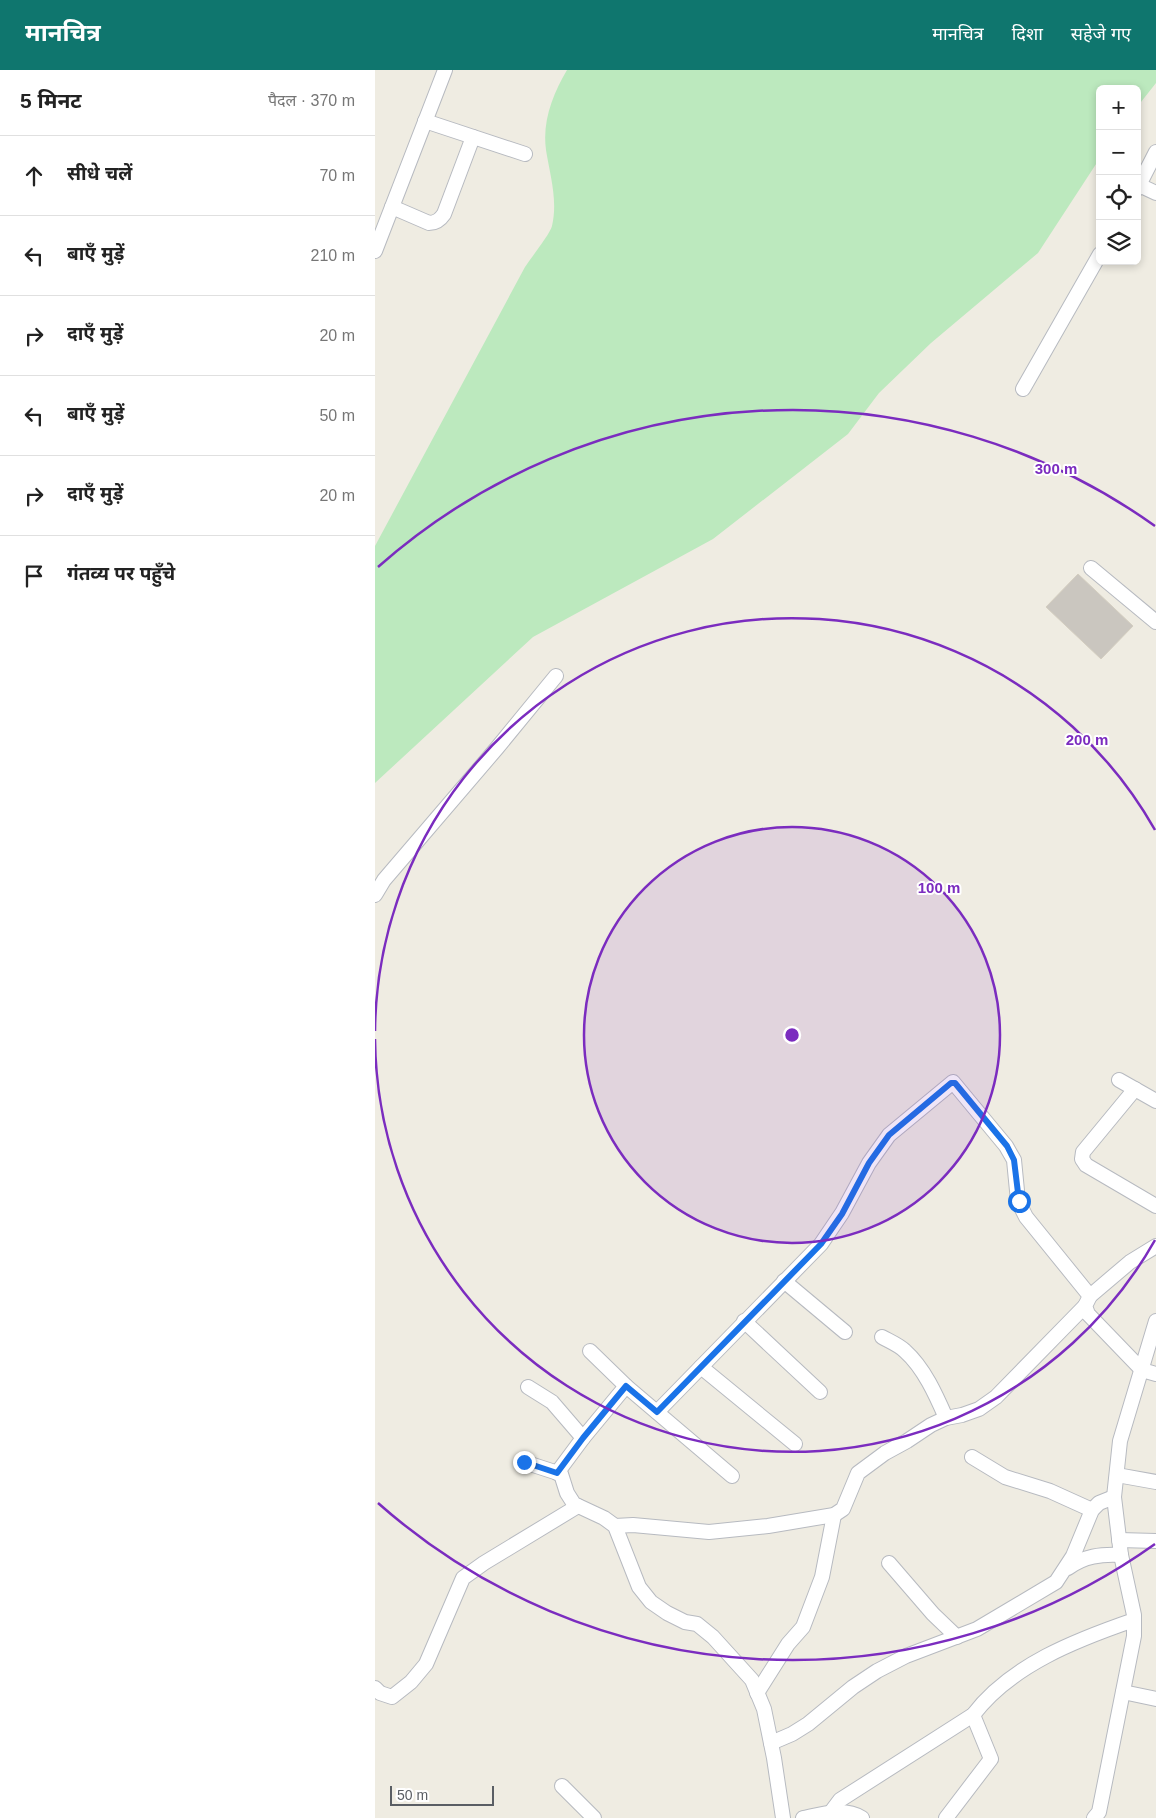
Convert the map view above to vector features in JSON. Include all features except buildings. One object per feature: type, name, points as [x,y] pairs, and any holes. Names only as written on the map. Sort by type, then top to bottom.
[{"type":"street","points":[[375,251],[445,70]]},
{"type":"street","points":[[425,122],[525,154]]},
{"type":"street","points":[[392,207],[429,224],[435,223],[440,219],[444,214],[473,137]]},
{"type":"street","points":[[1141,181],[1156,152]]},
{"type":"street","points":[[1141,188],[1156,194]]},
{"type":"street","points":[[1023,389],[1096,261]]},
{"type":"street","points":[[1091,568],[1156,622]]},
{"type":"street","points":[[375,895],[384,880],[556,676]]},
{"type":"street","points":[[1119,1080],[1156,1101]]},
{"type":"street","points":[[657,1412],[821,1244],[842,1214],[869,1163],[889,1135],[953,1082],[1007,1146],[1014,1160],[1019,1201],[1026,1217],[1088,1301],[1087,1314],[1142,1370],[1156,1374]]},
{"type":"street","points":[[1135,1089],[1083,1152],[1082,1159],[1086,1165],[1156,1206]]},
{"type":"street","points":[[615,1526],[633,1524],[709,1532],[768,1526],[834,1515],[843,1509],[858,1474],[885,1453],[907,1442],[931,1425],[946,1418],[979,1409],[997,1397],[1088,1301],[1130,1262],[1156,1246]]},
{"type":"street","points":[[784,1281],[845,1332]]},
{"type":"street","points":[[744,1321],[819,1392]]},
{"type":"street","points":[[1094,1818],[1099,1812],[1134,1636],[1134,1620],[1121,1555],[1114,1497],[1120,1441],[1156,1321]]},
{"type":"street","points":[[882,1337],[905,1350],[924,1373],[946,1418]]},
{"type":"street","points":[[590,1351],[626,1386],[732,1476]]},
{"type":"street","points":[[701,1367],[795,1444]]},
{"type":"street","points":[[557,1473],[626,1386]]},
{"type":"street","points":[[529,1388],[551,1402],[583,1438]]},
{"type":"street","points":[[972,1457],[1005,1477],[1050,1492],[1092,1510]]},
{"type":"street","points":[[524,1462],[561,1474],[567,1493],[574,1504],[604,1518],[615,1526],[639,1587],[651,1602],[685,1622],[697,1624],[713,1637],[752,1680],[764,1709],[783,1818]]},
{"type":"street","points":[[1117,1475],[1156,1482]]},
{"type":"street","points":[[771,1743],[792,1734],[808,1724],[853,1687],[877,1672],[906,1656],[977,1629],[1056,1582],[1073,1556],[1092,1510],[1099,1503],[1114,1497]]},
{"type":"street","points":[[375,1688],[392,1697],[411,1682],[427,1664],[463,1578],[484,1562],[578,1506]]},
{"type":"street","points":[[757,1693],[788,1644],[803,1627],[822,1577],[834,1515]]},
{"type":"street","points":[[1119,1540],[1156,1541]]},
{"type":"street","points":[[1063,1571],[1079,1560],[1098,1555],[1121,1555]]},
{"type":"street","points":[[889,1563],[933,1614],[957,1637]]},
{"type":"street","points":[[831,1812],[840,1800],[973,1715],[985,1698],[1006,1681],[1034,1663],[1089,1635],[1134,1620]]},
{"type":"street","points":[[1123,1692],[1156,1699]]},
{"type":"street","points":[[946,1818],[991,1759],[973,1715]]},
{"type":"street","points":[[562,1786],[594,1818]]},
{"type":"street","points":[[803,1818],[831,1812],[856,1814],[862,1818]]},
{"type":"green space","points":[[567,70],[1156,70],[1156,83],[1141,102],[1141,85],[1096,85],[1096,164],[1038,253],[931,343],[879,393],[848,434],[713,539],[533,637],[375,783],[375,546],[525,267],[551,230],[554,216],[554,197],[545,139],[547,118],[557,89]]},
{"type":"route","points":[[524,1462],[557,1473],[626,1386],[657,1412],[821,1244],[842,1214],[869,1163],[889,1135],[951,1083],[955,1083],[1007,1146],[1016,1167],[1016,1187],[1019,1201]]}]
